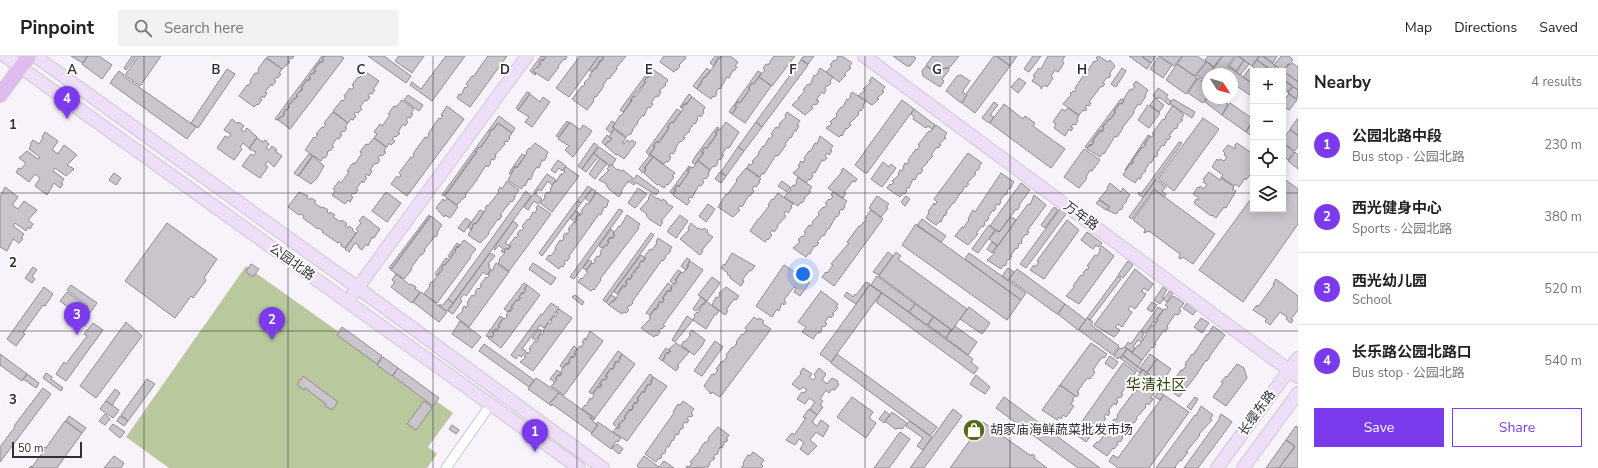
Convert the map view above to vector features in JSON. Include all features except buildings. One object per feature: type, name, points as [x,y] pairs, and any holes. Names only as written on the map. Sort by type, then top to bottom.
[{"type":"main road","name":"公园北路","points":[[5,56],[25,61],[348,301],[579,468]]},
{"type":"main road","name":"公园北路","points":[[35,56],[358,288],[603,468]]},
{"type":"main road","points":[[348,301],[527,56]]},
{"type":"main road","name":"万年路","points":[[864,56],[1294,373]]},
{"type":"main road","points":[[0,95],[25,61]]},
{"type":"main road","name":"长缨东路","points":[[1217,468],[1294,373],[1298,358]]},
{"type":"main road","name":"长缨东路","points":[[1243,468],[1298,393]]},
{"type":"street","points":[[446,468],[491,404]]},
{"type":"green space","points":[[246,266],[453,413],[428,447],[437,454],[427,468],[169,468],[126,437]]},
{"type":"place","name":"长乐路公园北路口","points":[[67,119]]},
{"type":"place","name":"西光幼儿园","points":[[77,335]]},
{"type":"place","name":"西光健身中心","points":[[272,340]]},
{"type":"place","name":"胡家庙海鲜蔬菜批发市场","points":[[974,430]]},
{"type":"place","name":"公园北路中段","points":[[535,452]]},
{"type":"district","name":"华清社区","points":[[1156,385]]}]
